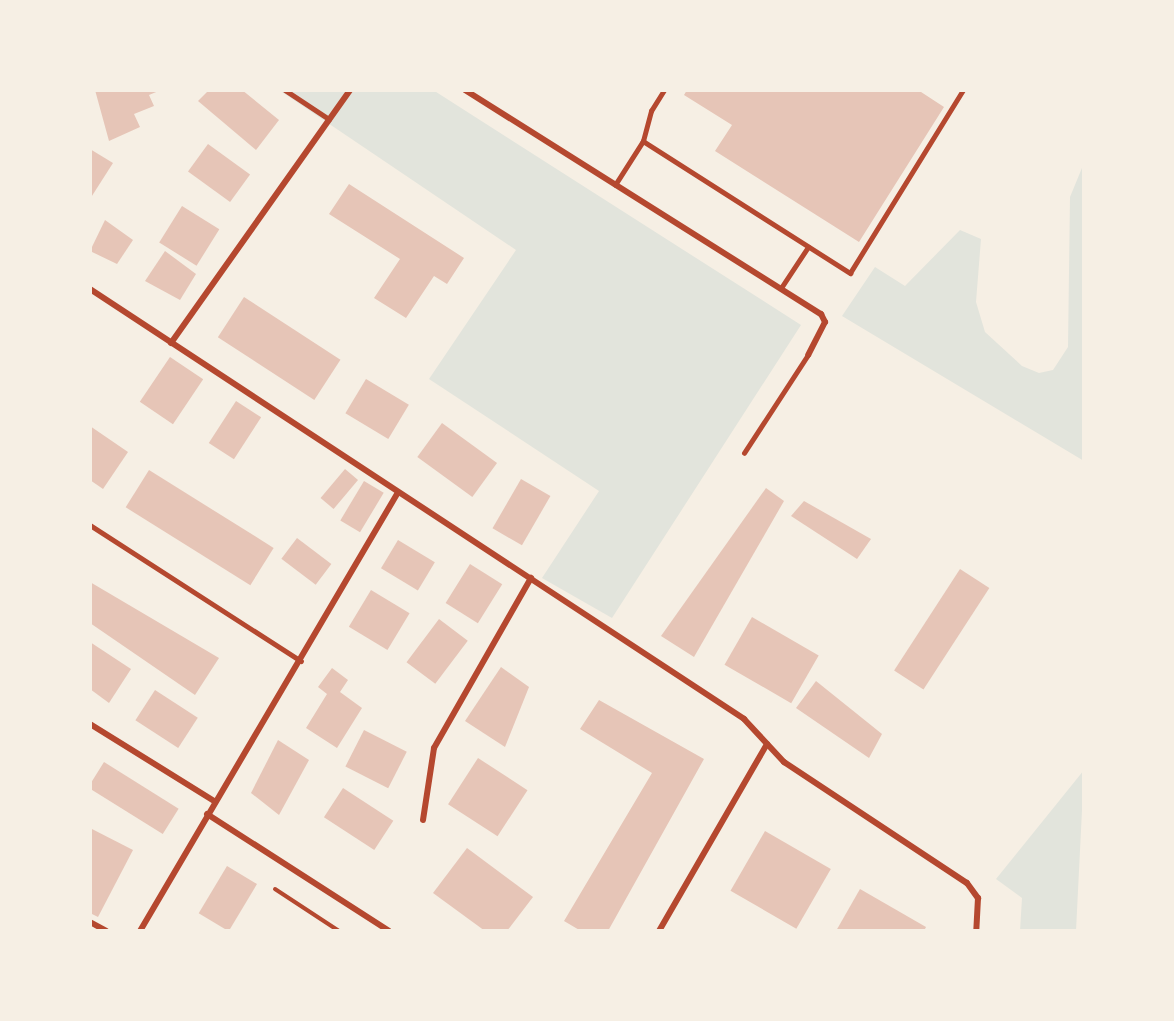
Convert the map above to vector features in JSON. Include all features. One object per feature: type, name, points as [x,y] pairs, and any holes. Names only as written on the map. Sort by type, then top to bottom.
[{"type":"street","points":[[171,343],[350,90]]},
{"type":"street","points":[[465,90],[781,288],[825,322],[808,355]]},
{"type":"street","points":[[90,290],[397,494],[531,578],[744,719],[767,744],[807,778],[967,883],[978,898],[976,931]]},
{"type":"street","points":[[140,931],[214,801],[301,661],[397,494]]},
{"type":"street","points":[[423,820],[434,748],[531,578]]},
{"type":"street","points":[[90,724],[214,801]]},
{"type":"street","points":[[659,931],[767,744]]},
{"type":"street","points":[[207,813],[389,931]]},
{"type":"street","points":[[90,922],[106,931]]},
{"type":"lane","points":[[285,90],[329,119]]},
{"type":"lane","points":[[615,185],[643,141],[651,111],[664,90]]},
{"type":"lane","points":[[643,141],[850,273],[963,90]]},
{"type":"lane","points":[[781,288],[808,247]]},
{"type":"lane","points":[[744,453],[808,355]]},
{"type":"lane","points":[[90,525],[301,661]]},
{"type":"path","points":[[275,889],[339,931]]},
{"type":"shaded area","points":[[279,90],[433,90],[801,325],[612,618],[542,578],[599,491],[429,379],[516,250]]},
{"type":"shaded area","points":[[1084,163],[1084,461],[842,316],[875,267],[905,286],[960,230],[981,239],[976,302],[985,332],[1022,366],[1039,373],[1053,370],[1068,347],[1070,197]]},
{"type":"shaded area","points":[[1084,770],[1076,931],[1020,931],[1022,898],[996,879]]},
{"type":"building","points":[[95,90],[161,90],[149,95],[154,106],[134,114],[140,127],[109,141]]},
{"type":"building","points":[[209,90],[242,90],[279,120],[256,150],[198,101]]},
{"type":"building","points":[[687,90],[918,90],[944,107],[859,242],[715,151],[732,125],[684,95]]},
{"type":"building","points":[[208,144],[250,175],[230,202],[188,172]]},
{"type":"building","points":[[90,149],[113,163],[90,199]]},
{"type":"building","points":[[349,184],[464,258],[447,284],[434,276],[406,318],[374,298],[400,259],[329,214]]},
{"type":"building","points":[[182,206],[219,229],[197,266],[159,242]]},
{"type":"building","points":[[105,220],[133,240],[117,264],[90,251]]},
{"type":"building","points":[[165,251],[196,274],[180,300],[145,281]]},
{"type":"building","points":[[244,297],[340,360],[314,400],[218,337]]},
{"type":"building","points":[[170,357],[203,379],[173,424],[140,402]]},
{"type":"building","points":[[366,379],[409,405],[388,439],[345,413]]},
{"type":"building","points":[[236,401],[261,417],[234,459],[209,443]]},
{"type":"building","points":[[442,423],[497,463],[472,497],[417,457]]},
{"type":"building","points":[[90,426],[128,452],[103,489],[90,480]]},
{"type":"building","points":[[345,469],[358,480],[334,509],[321,498]]},
{"type":"building","points":[[149,470],[274,548],[250,585],[126,507]]},
{"type":"building","points":[[521,479],[550,496],[522,545],[493,528]]},
{"type":"building","points":[[364,481],[384,493],[360,532],[340,520]]},
{"type":"building","points":[[766,488],[784,501],[694,657],[661,636]]},
{"type":"building","points":[[804,501],[871,539],[857,559],[791,516]]},
{"type":"building","points":[[297,538],[331,564],[316,585],[281,559]]},
{"type":"building","points":[[398,540],[435,562],[418,590],[381,568]]},
{"type":"building","points":[[470,564],[502,584],[478,623],[446,603]]},
{"type":"building","points":[[960,569],[989,588],[923,690],[894,670]]},
{"type":"building","points":[[90,582],[219,658],[195,695],[90,623]]},
{"type":"building","points":[[371,590],[410,613],[387,650],[349,627]]},
{"type":"building","points":[[752,617],[819,656],[791,703],[724,665]]},
{"type":"building","points":[[439,619],[468,641],[435,684],[407,662]]},
{"type":"building","points":[[90,642],[131,669],[109,703],[90,689]]},
{"type":"building","points":[[501,667],[529,687],[505,747],[465,721]]},
{"type":"building","points":[[332,668],[348,680],[340,692],[362,708],[337,748],[306,728],[327,694],[318,687]]},
{"type":"building","points":[[816,681],[882,734],[869,758],[796,708]]},
{"type":"building","points":[[155,690],[198,718],[178,748],[135,720]]},
{"type":"building","points":[[599,700],[704,759],[608,931],[581,931],[564,921],[652,773],[580,729]]},
{"type":"building","points":[[364,730],[407,752],[388,788],[345,767]]},
{"type":"building","points":[[278,740],[309,760],[279,815],[251,793]]},
{"type":"building","points":[[478,758],[527,790],[498,836],[448,804]]},
{"type":"building","points":[[104,762],[179,809],[163,834],[90,789],[90,784]]},
{"type":"building","points":[[343,788],[393,821],[374,850],[324,817]]},
{"type":"building","points":[[90,828],[133,850],[98,917],[90,913]]},
{"type":"building","points":[[765,831],[831,869],[796,929],[730,891]]},
{"type":"building","points":[[467,848],[533,897],[507,931],[485,931],[433,893]]},
{"type":"building","points":[[227,866],[257,884],[229,931],[199,913]]},
{"type":"building","points":[[860,889],[926,927],[924,931],[836,931]]}]
